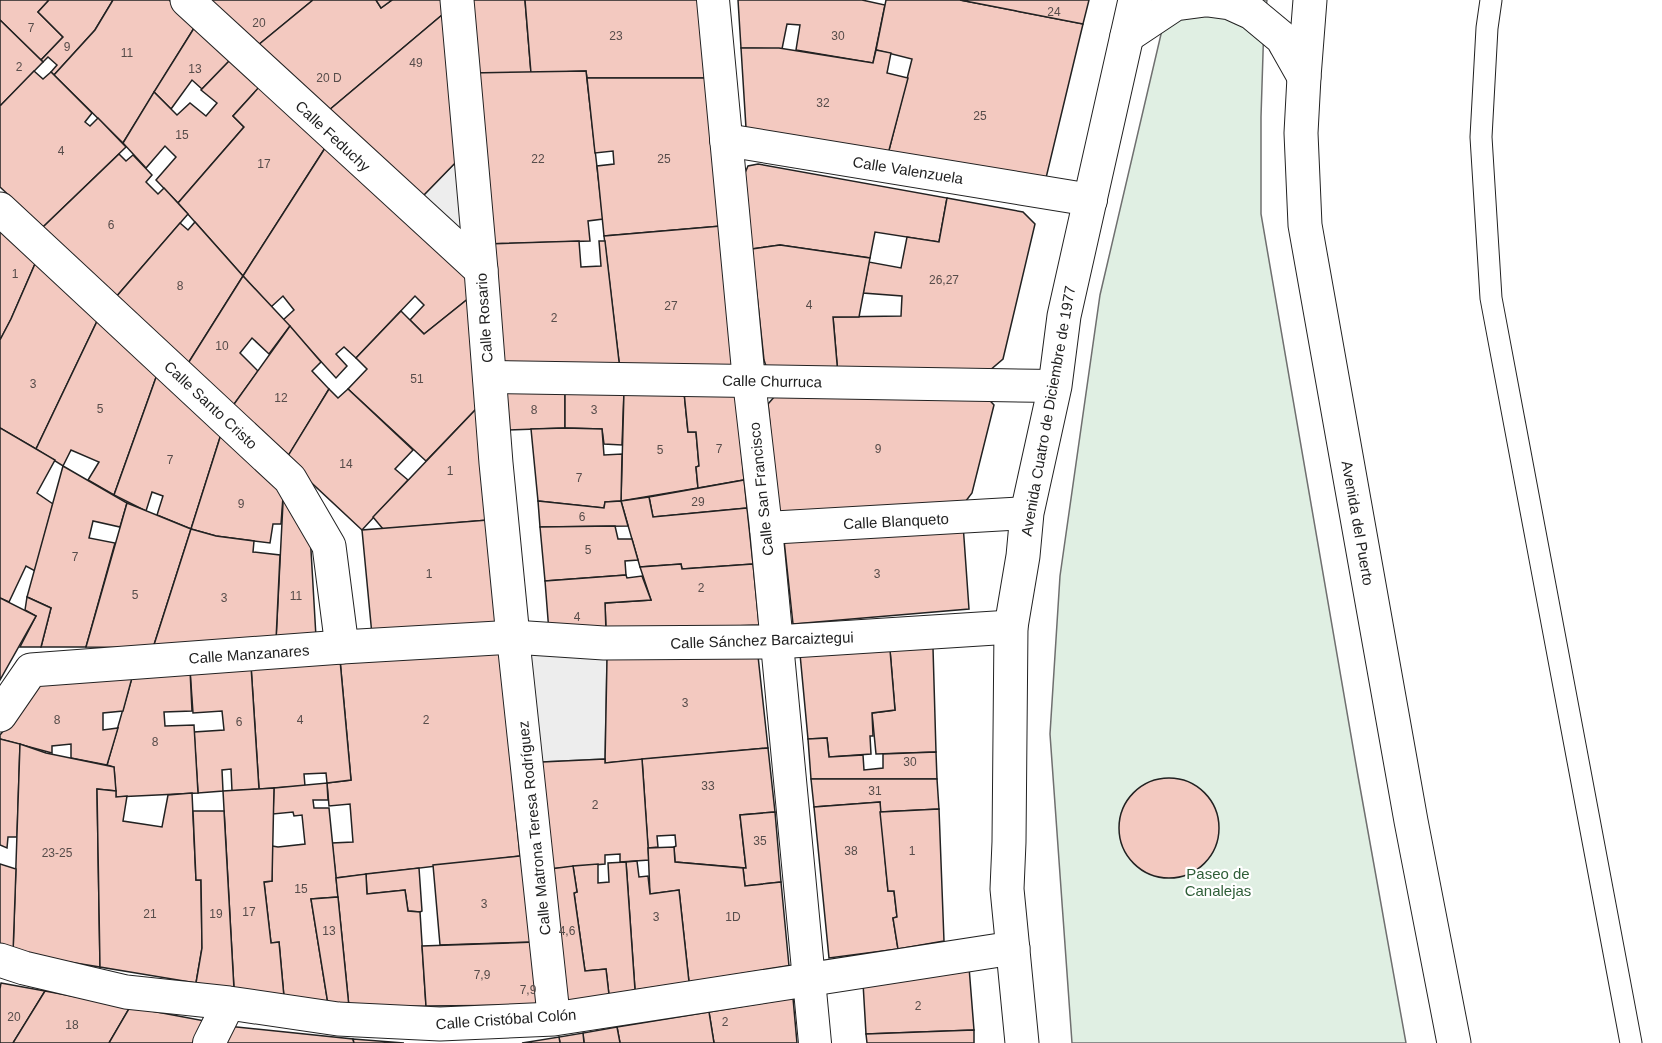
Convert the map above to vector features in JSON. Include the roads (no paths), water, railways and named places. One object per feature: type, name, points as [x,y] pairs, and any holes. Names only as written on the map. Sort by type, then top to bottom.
[{"type":"street","name":"Calle Feduchy","points":[[187,0],[481,270]]},
{"type":"street","name":"Calle Rosario","points":[[457,0],[513,637]]},
{"type":"street","name":"Calle San Francisco","points":[[713,0],[815,1043]]},
{"type":"street","name":"Avenida Cuatro de Diciembre de 1977","points":[[1022,1043],[1007,889],[1011,627],[1023,556],[1027,513],[1055,386],[1064,316],[1135,0]]},
{"type":"street","points":[[1127,36],[1175,4],[1206,0],[1230,3],[1252,13],[1282,38],[1304,77]]},
{"type":"street","name":"Avenida del Puerto","points":[[1311,0],[1301,133],[1305,225],[1411,821],[1454,1043]]},
{"type":"street","name":"Calle Valenzuela","points":[[726,140],[1091,200]]},
{"type":"street","name":"Calle Santo Cristo","points":[[0,209],[290,479],[329,546],[342,647]]},
{"type":"street","name":"Calle Churruca","points":[[489,377],[1055,386]]},
{"type":"street","name":"Calle Blanqueto","points":[[766,528],[1027,513]]},
{"type":"street","name":"Calle Sánchez Barcaiztegui","points":[[513,637],[604,643],[776,642],[1011,627]]},
{"type":"street","name":"Calle Manzanares","points":[[2,709],[31,670],[513,637]]},
{"type":"street","name":"Calle Matrona Teresa Rodríguez","points":[[513,637],[554,1019]]},
{"type":"street","name":"Calle Cristóbal Colón","points":[[0,960],[24,968],[126,992],[338,1018],[440,1024],[554,1019],[1013,948]]},
{"type":"street","points":[[209,1043],[229,1003]]},
{"type":"lane","points":[[1491,0],[1487,28],[1481,137],[1491,298],[1631,1043]]},
{"type":"park label","name":"Paseo de Canalejas","points":[[1218,882]]}]
